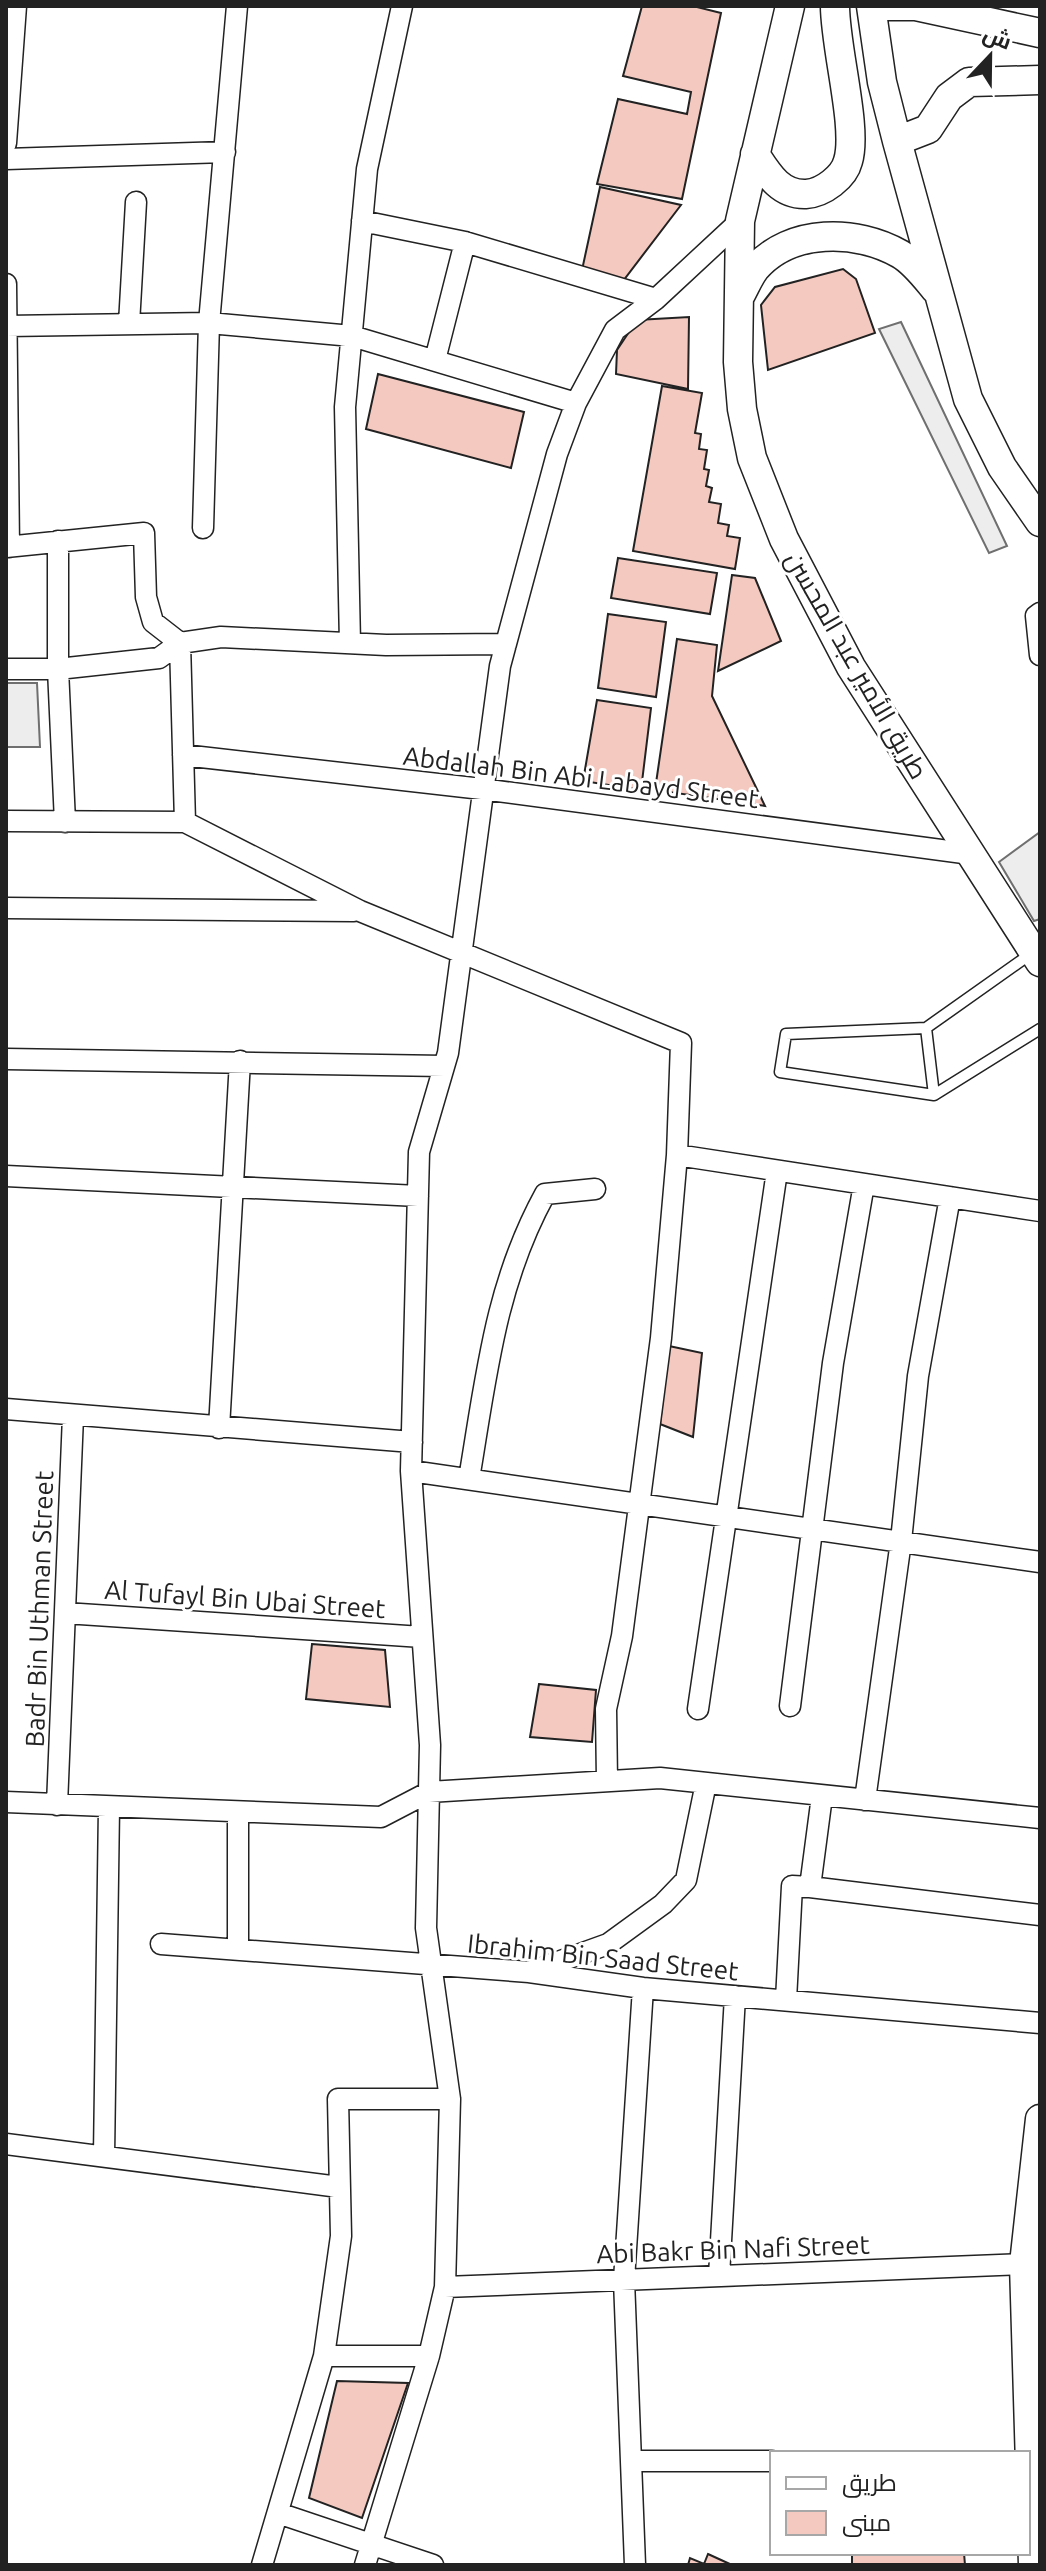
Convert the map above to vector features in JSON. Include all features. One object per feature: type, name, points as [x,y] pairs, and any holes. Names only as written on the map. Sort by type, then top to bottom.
[{"type":"main road","name":"طريق الأمير عبد المحسن","points":[[790,6],[740,221],[738,300],[742,409],[752,458],[784,539],[851,667],[1037,957]]},
{"type":"main road","points":[[755,154],[779,186],[792,193],[809,194],[822,189],[831,184],[848,163],[850,142],[835,34],[835,6]]},
{"type":"main road","points":[[871,6],[882,82],[968,399],[1002,467],[1040,522]]},
{"type":"main road","points":[[886,6],[916,6],[1040,33]]},
{"type":"main road","points":[[897,141],[928,129],[949,97],[969,82],[1040,80]]},
{"type":"main road","points":[[738,300],[755,270],[782,248],[838,235],[872,242],[901,255],[940,296]]},
{"type":"main road","points":[[1029,2451],[1032,2269],[1040,2119]]},
{"type":"main road","points":[[1030,2486],[1033,2565]]},
{"type":"street","points":[[6,6],[18,6],[6,143]]},
{"type":"street","points":[[203,528],[209,323],[237,6]]},
{"type":"street","points":[[350,643],[345,407],[367,169],[402,6]]},
{"type":"street","points":[[6,159],[225,152]]},
{"type":"street","points":[[129,324],[136,202]]},
{"type":"street","points":[[362,221],[465,242],[656,299]]},
{"type":"street","points":[[365,2565],[429,2356],[445,2287],[450,2099],[426,1928],[429,1792],[411,1471],[419,1152],[444,1066],[482,789],[506,644],[557,454],[576,403],[615,330],[656,299],[740,221]]},
{"type":"street","points":[[435,360],[465,242]]},
{"type":"street","points":[[6,284],[7,547],[144,533],[146,597],[153,622],[180,643]]},
{"type":"street","points":[[6,326],[209,323],[352,336],[576,403]]},
{"type":"street","points":[[58,541],[58,669],[65,822]]},
{"type":"street","points":[[1040,613],[1036,616],[1040,655]]},
{"type":"street","points":[[6,669],[58,669],[159,658],[180,643],[221,637],[350,643],[506,644]]},
{"type":"street","points":[[180,643],[185,822]]},
{"type":"street","name":"Abdallah Bin Abi Labayd Street","points":[[183,755],[482,789],[971,854]]},
{"type":"street","points":[[6,821],[185,822],[360,911],[681,1043],[677,1155],[661,1338],[622,1636],[606,1709],[607,1781]]},
{"type":"street","points":[[6,908],[360,911]]},
{"type":"street","points":[[6,1059],[444,1066]]},
{"type":"street","points":[[219,1428],[240,1061]]},
{"type":"street","points":[[677,1155],[1040,1211]]},
{"type":"street","points":[[698,1709],[777,1171]]},
{"type":"street","points":[[6,1176],[418,1196]]},
{"type":"street","points":[[790,1706],[833,1363],[864,1184]]},
{"type":"street","points":[[469,1479],[497,1314],[521,1238],[545,1194],[595,1189]]},
{"type":"street","points":[[865,1800],[901,1541],[918,1376],[950,1197]]},
{"type":"street","points":[[6,1409],[412,1442]]},
{"type":"street","name":"Badr Bin Uthman Street","points":[[57,1805],[73,1416]]},
{"type":"street","points":[[411,1471],[1040,1562]]},
{"type":"street","name":"Al Tufayl Bin Ubai Street","points":[[65,1613],[422,1637]]},
{"type":"street","points":[[6,1802],[381,1817],[429,1792],[660,1778],[1040,1818]]},
{"type":"street","points":[[529,1972],[608,1944],[663,1904],[686,1880],[706,1783]]},
{"type":"street","points":[[810,1887],[822,1796]]},
{"type":"street","points":[[104,2156],[109,1807]]},
{"type":"street","points":[[238,1813],[238,1950]]},
{"type":"street","points":[[786,2000],[792,1886],[1040,1915]]},
{"type":"street","name":"Ibrahim Bin Saad Street","points":[[161,1944],[529,1972],[643,1988],[1040,2023]]},
{"type":"street","points":[[635,2565],[624,2280],[643,1988]]},
{"type":"street","points":[[719,2276],[735,1996]]},
{"type":"street","points":[[262,2565],[324,2356],[341,2236],[338,2099],[450,2099]]},
{"type":"street","points":[[6,2144],[339,2187]]},
{"type":"street","name":"Abi Bakr Bin Nafi Street","points":[[445,2287],[719,2276],[1032,2269]]},
{"type":"street","points":[[324,2356],[429,2356]]},
{"type":"street","points":[[631,2461],[770,2461]]},
{"type":"street","points":[[278,2513],[433,2565]]},
{"type":"lane","points":[[1037,957],[926,1028],[786,1034],[780,1072],[934,1095],[1040,1029]]},
{"type":"lane","points":[[926,1028],[934,1095]]},
{"type":"shaded area","points":[[901,322],[1007,546],[989,553],[879,329]]},
{"type":"shaded area","points":[[6,683],[37,683],[40,747],[6,747]]},
{"type":"shaded area","points":[[1040,832],[1040,919],[1034,921],[999,862]]},
{"type":"building","points":[[642,6],[693,6],[721,13],[682,199],[597,184],[618,99],[687,114],[691,92],[623,76]]},
{"type":"building","points":[[600,187],[681,205],[623,281],[582,270]]},
{"type":"building","points":[[843,269],[856,279],[875,333],[768,370],[761,305],[775,287]]},
{"type":"building","points":[[689,317],[688,389],[616,374],[617,350],[637,320]]},
{"type":"building","points":[[378,374],[524,412],[511,468],[366,429]]},
{"type":"building","points":[[662,386],[702,393],[695,433],[701,434],[699,449],[707,450],[704,469],[709,470],[706,486],[712,488],[709,502],[721,504],[718,523],[729,525],[727,536],[740,538],[735,569],[633,551]]},
{"type":"building","points":[[618,558],[717,573],[710,614],[611,598]]},
{"type":"building","points":[[732,575],[755,578],[781,641],[718,671]]},
{"type":"building","points":[[608,614],[666,622],[656,697],[598,688]]},
{"type":"building","points":[[677,639],[717,645],[712,696],[765,806],[655,790]]},
{"type":"building","points":[[597,700],[651,708],[641,790],[583,781]]},
{"type":"building","points":[[669,1346],[702,1353],[693,1437],[660,1424]]},
{"type":"building","points":[[312,1644],[385,1650],[390,1707],[306,1699]]},
{"type":"building","points":[[539,1684],[596,1690],[592,1742],[530,1737]]},
{"type":"building","points":[[337,2381],[408,2383],[362,2518],[309,2498]]},
{"type":"building","points":[[708,2554],[732,2565],[688,2565],[690,2558],[704,2564]]},
{"type":"building","points":[[852,2555],[964,2555],[965,2565],[852,2565]]}]
